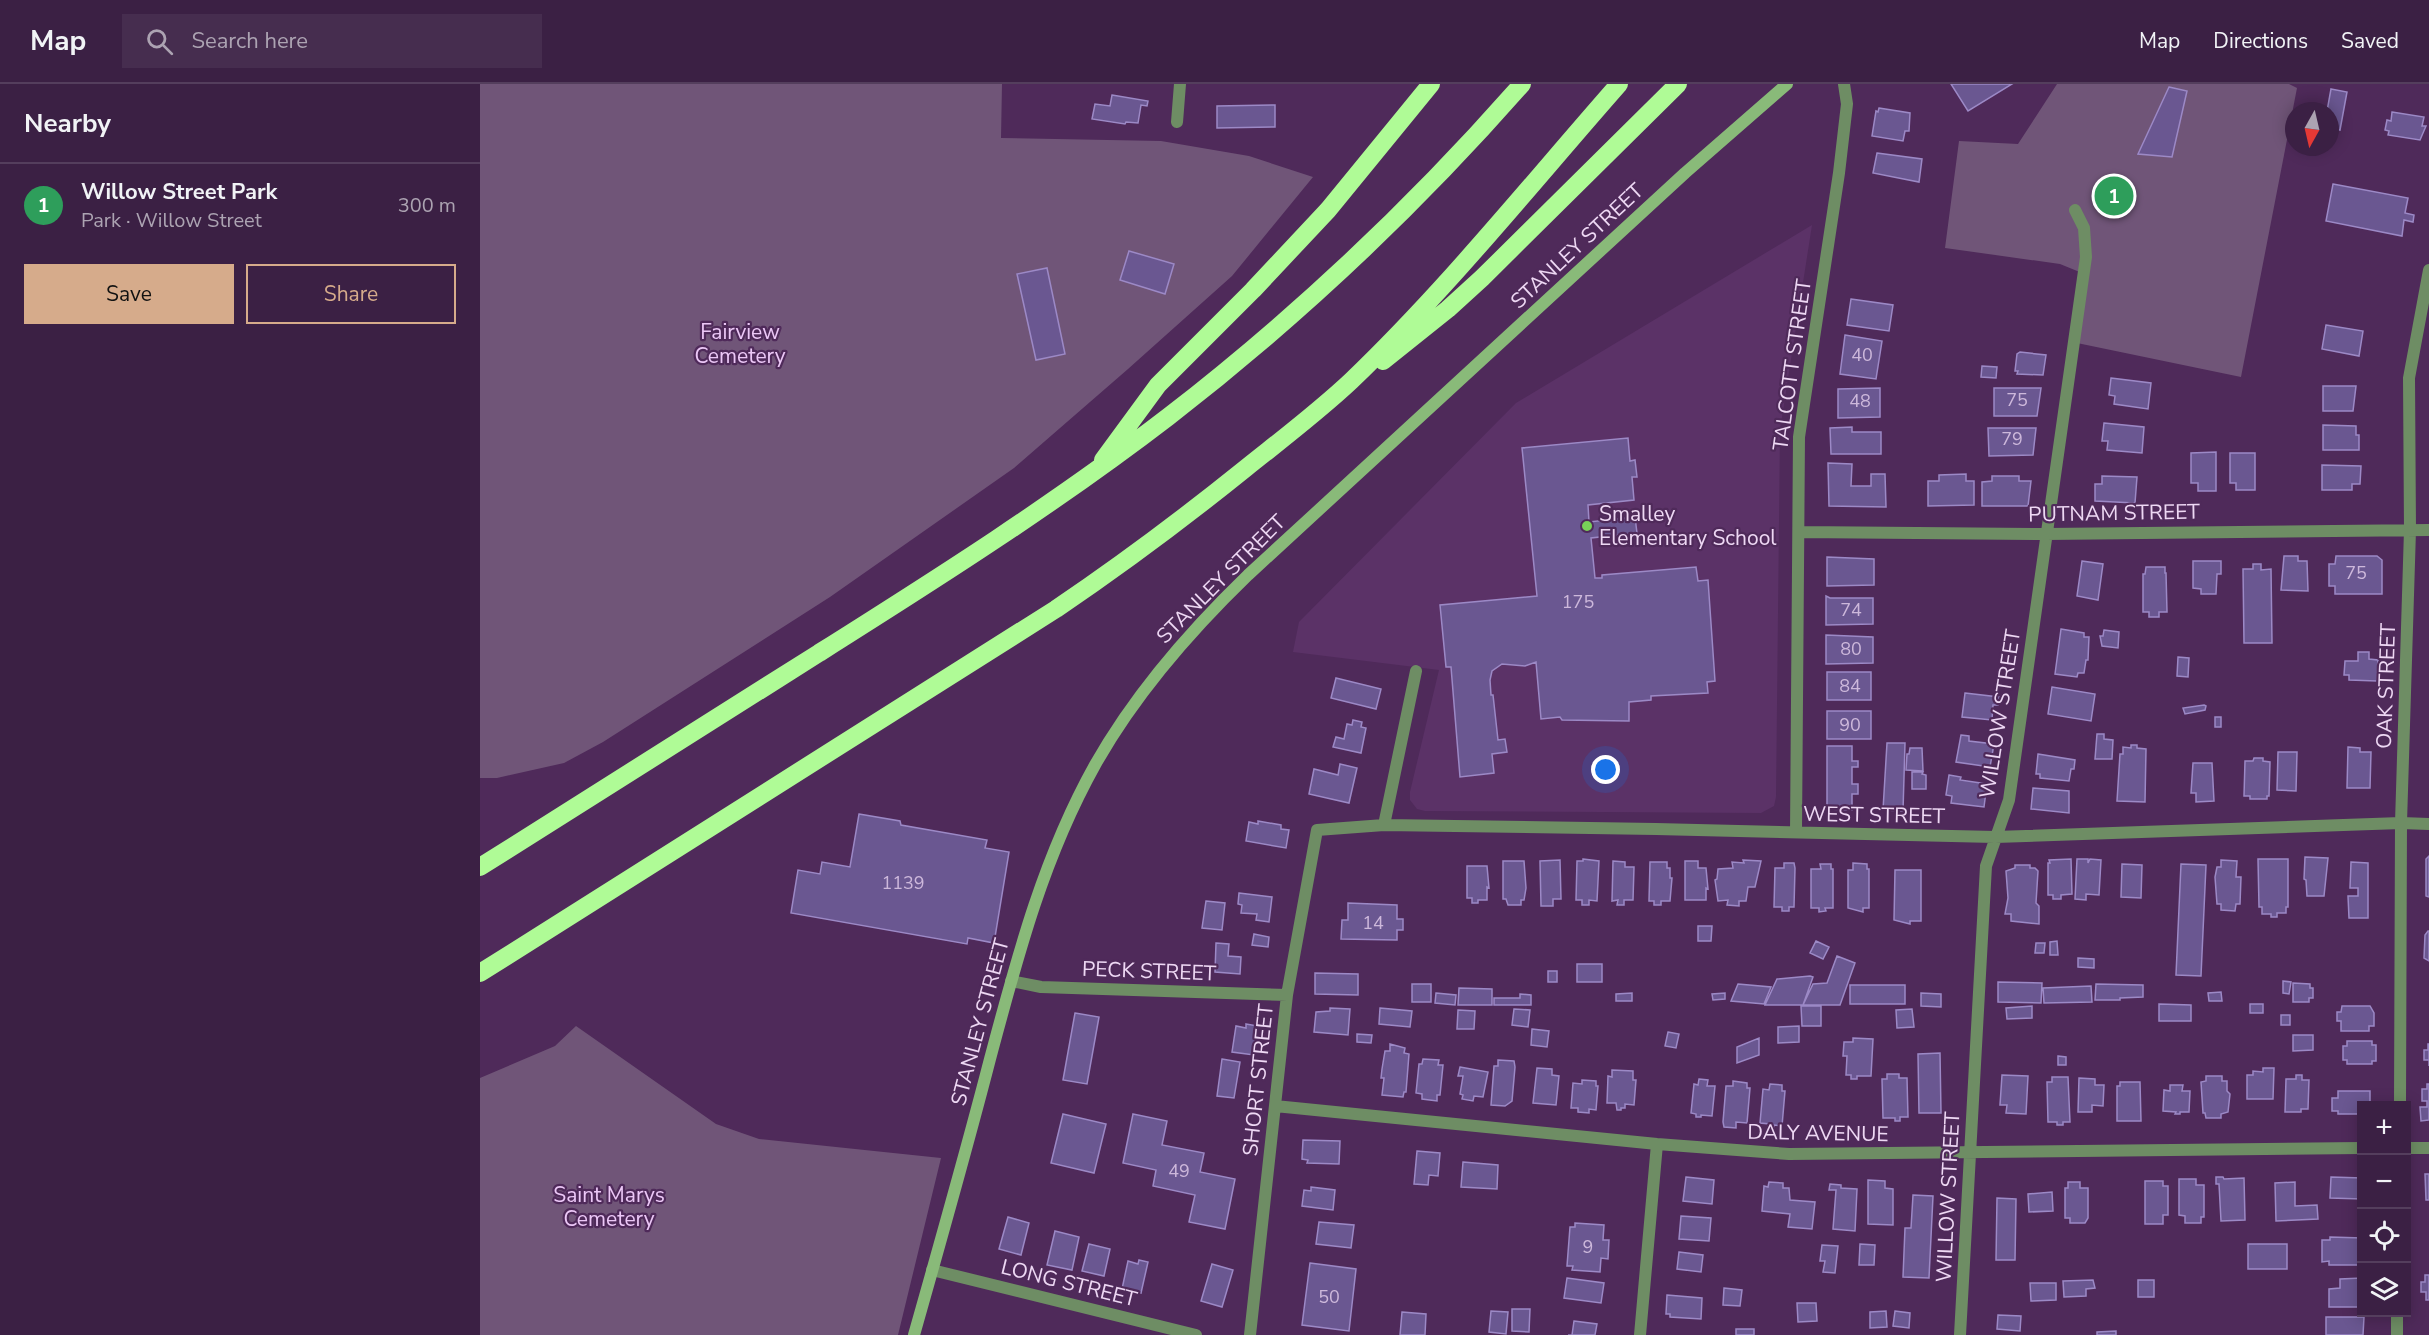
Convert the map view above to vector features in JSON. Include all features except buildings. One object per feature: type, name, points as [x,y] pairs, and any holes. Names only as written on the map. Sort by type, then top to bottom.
[{"type":"highway","points":[[1097,470],[1158,385],[1253,290],[1328,210],[1431,84]]},
{"type":"highway","points":[[480,867],[969,558],[1097,470],[1203,389],[1336,275],[1427,186],[1522,84]]},
{"type":"highway","points":[[1342,389],[1438,289],[1619,84]]},
{"type":"highway","points":[[480,973],[991,651],[1098,580],[1229,482],[1342,389],[1395,352],[1448,309],[1560,203],[1678,84]]},
{"type":"main road","name":"STANLEY STREET","points":[[914,1335],[1011,981],[1041,881],[1079,795],[1113,735],[1182,642],[1248,575],[1685,173],[1787,84]]},
{"type":"street","points":[[1177,122],[1180,84]]},
{"type":"street","name":"TALCOTT STREET","points":[[1796,832],[1799,436],[1839,173],[1847,104],[1844,84]]},
{"type":"street","name":"WILLOW STREET","points":[[1960,1335],[1986,866],[2009,800],[2086,257],[2084,228],[2075,210]]},
{"type":"street","name":"OAK STREET","points":[[2400,1101],[2401,823],[2410,530],[2409,378],[2429,270]]},
{"type":"street","name":"PUTNAM STREET","points":[[1799,532],[2046,534],[2429,530]]},
{"type":"street","points":[[1384,825],[1416,671]]},
{"type":"street","name":"WEST STREET","points":[[1317,830],[1384,825],[1995,837],[2401,823],[2429,824]]},
{"type":"street","name":"SHORT STREET","points":[[1250,1335],[1287,995],[1317,830]]},
{"type":"street","name":"PECK STREET","points":[[1011,981],[1041,987],[1287,995]]},
{"type":"street","name":"DALY AVENUE","points":[[1275,1106],[1658,1144],[1789,1154],[1970,1154],[2357,1148]]},
{"type":"street","points":[[1640,1335],[1658,1144]]},
{"type":"street","points":[[2411,1148],[2429,1148]]},
{"type":"street","name":"LONG STREET","points":[[932,1270],[1196,1335]]},
{"type":"street","points":[[2397,1317],[2397,1335]]},
{"type":"shaded area","name":"Smalley Elementary School","points":[[1812,225],[1780,430],[1776,797],[1774,806],[1761,813],[1425,811],[1417,809],[1410,800],[1410,792],[1439,670],[1293,652],[1299,622],[1516,403]]},
{"type":"green space","name":"Fairview Cemetery","points":[[480,84],[1002,84],[1001,138],[1161,141],[1249,156],[1313,177],[1232,276],[1014,468],[830,597],[603,742],[564,763],[497,778],[480,778]]},
{"type":"green space","points":[[2057,84],[2289,84],[2297,88],[2294,102],[2285,102],[2285,150],[2241,377],[2077,343],[2087,275],[2060,264],[1945,248],[1959,141],[2018,144]]},
{"type":"green space","name":"Saint Marys Cemetery","points":[[576,1026],[716,1124],[759,1139],[941,1158],[898,1335],[480,1335],[480,1078],[555,1046]]},
{"type":"place","name":"Willow Street Park","points":[[2114,196]]},
{"type":"place","name":"Smalley Elementary School","points":[[1587,526]]}]
